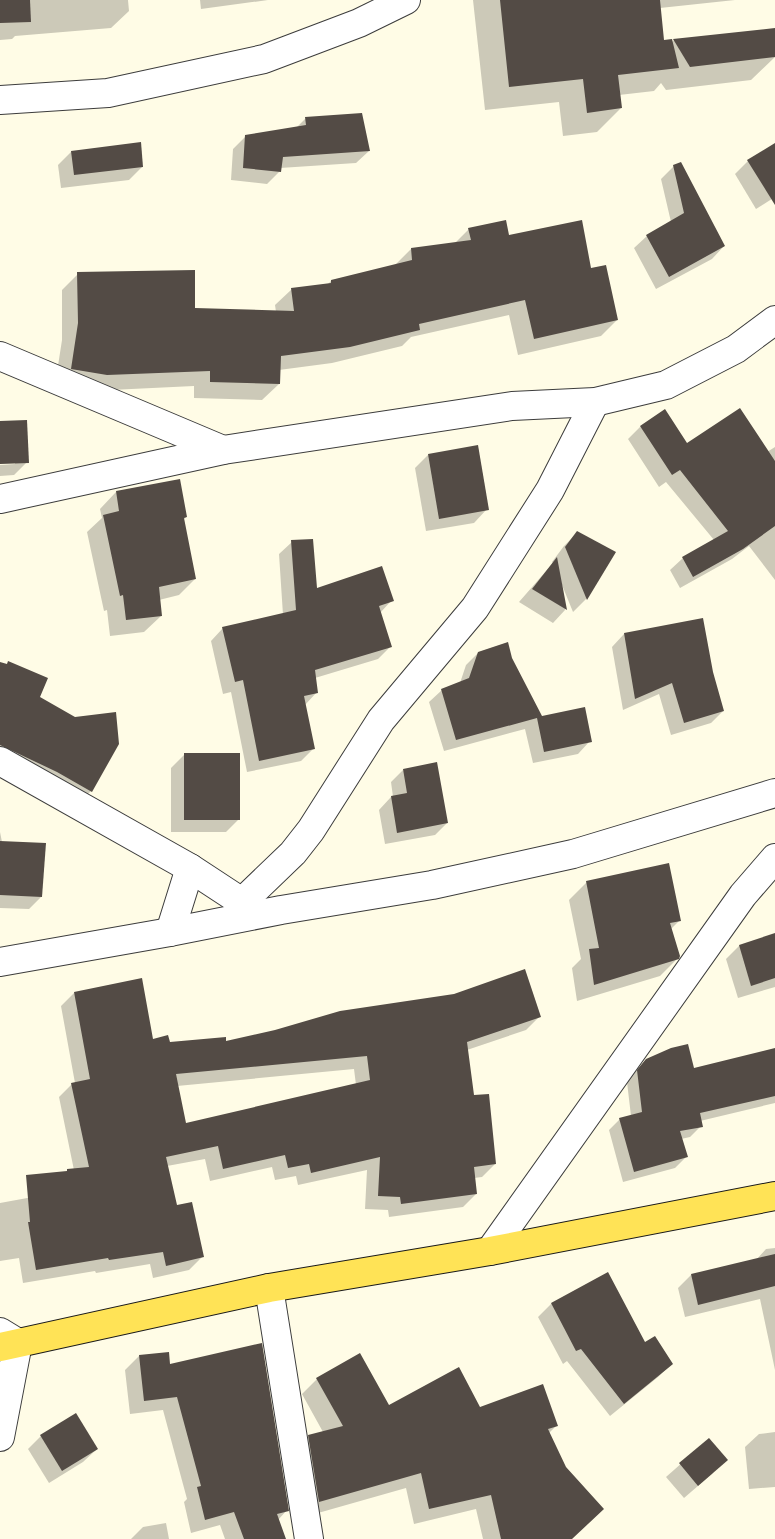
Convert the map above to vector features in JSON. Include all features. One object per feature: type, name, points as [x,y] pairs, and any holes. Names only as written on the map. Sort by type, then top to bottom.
[{"type":"main road","points":[[6,1341],[269,1288],[490,1250],[775,1196]]},
{"type":"street","points":[[0,100],[108,93],[264,59],[359,23],[406,0]]},
{"type":"street","points":[[0,499],[223,450],[512,406],[596,402],[666,385],[736,348],[775,320]]},
{"type":"street","points":[[0,356],[223,450]]},
{"type":"street","points":[[252,908],[311,830],[381,720],[475,608],[550,490],[596,402]]},
{"type":"street","points":[[0,761],[190,868],[252,908]]},
{"type":"street","points":[[0,962],[170,932],[252,908],[432,885],[573,854],[775,793]]},
{"type":"street","points":[[490,1250],[743,895],[775,858]]},
{"type":"street","points":[[170,932],[190,868]]},
{"type":"street","points":[[269,1288],[309,1539]]},
{"type":"street","points":[[0,1437],[6,1341]]},
{"type":"building","points":[[0,0],[30,0],[31,22],[0,23]]},
{"type":"building","points":[[500,0],[660,0],[664,40],[672,39],[679,68],[618,75],[622,108],[587,113],[583,79],[509,87]]},
{"type":"building","points":[[775,28],[775,57],[690,67],[673,39]]},
{"type":"building","points":[[362,113],[370,151],[283,157],[281,172],[243,168],[245,135],[306,125],[305,117]]},
{"type":"building","points":[[141,142],[143,167],[74,175],[71,151]]},
{"type":"building","points":[[775,143],[775,205],[747,160]]},
{"type":"building","points":[[681,162],[725,246],[669,277],[646,235],[684,213],[673,165]]},
{"type":"building","points":[[506,220],[509,235],[582,220],[591,268],[606,265],[618,320],[534,339],[525,300],[419,324],[420,330],[350,347],[281,356],[280,384],[210,382],[210,371],[107,375],[71,369],[78,323],[77,272],[195,270],[195,308],[294,311],[291,288],[331,283],[331,280],[412,260],[411,248],[471,240],[468,228]]},
{"type":"building","points":[[740,408],[775,461],[775,526],[743,549],[693,577],[682,557],[728,531],[680,470],[672,475],[640,426],[665,409],[687,443]]},
{"type":"building","points":[[27,420],[29,463],[0,464],[0,421]]},
{"type":"building","points":[[478,445],[489,510],[439,519],[428,454]]},
{"type":"building","points":[[180,479],[187,517],[184,518],[196,579],[159,587],[162,616],[126,620],[123,595],[120,596],[103,515],[119,511],[116,491]]},
{"type":"building","points":[[577,531],[616,552],[587,600],[565,547]]},
{"type":"building","points":[[313,539],[317,588],[382,566],[394,601],[379,606],[392,647],[315,670],[318,693],[304,696],[315,749],[259,761],[243,680],[235,682],[222,627],[296,610],[291,540]]},
{"type":"building","points":[[557,557],[567,610],[532,589]]},
{"type":"building","points":[[703,618],[713,672],[724,711],[684,723],[672,683],[635,699],[624,633]]},
{"type":"building","points":[[508,642],[512,658],[542,716],[585,707],[592,742],[544,752],[537,718],[456,740],[441,689],[469,678],[478,652]]},
{"type":"building","points":[[8,661],[48,678],[40,697],[75,717],[116,712],[119,744],[92,792],[57,772],[0,745],[0,662],[7,664]]},
{"type":"building","points":[[184,753],[240,753],[240,820],[184,820]]},
{"type":"building","points":[[437,762],[448,823],[397,833],[391,796],[407,793],[403,769]]},
{"type":"building","points":[[0,841],[46,843],[42,897],[0,895]]},
{"type":"building","points":[[669,863],[681,921],[670,923],[680,956],[679,959],[594,985],[589,949],[599,948],[586,881]]},
{"type":"building","points":[[775,933],[775,978],[751,986],[739,945]]},
{"type":"building","points":[[525,969],[541,1017],[467,1042],[474,1095],[489,1094],[496,1164],[474,1167],[477,1194],[401,1204],[400,1197],[378,1196],[380,1157],[311,1173],[309,1164],[288,1168],[285,1155],[223,1169],[218,1146],[166,1157],[177,1205],[192,1202],[204,1257],[166,1266],[163,1252],[109,1260],[108,1258],[36,1270],[28,1222],[30,1222],[26,1175],[89,1167],[71,1083],[90,1079],[74,992],[142,978],[153,1039],[168,1035],[170,1042],[226,1037],[226,1041],[275,1030],[340,1011],[454,994]],"holes":[[[367,1056],[370,1080],[186,1123],[176,1074]]]},
{"type":"building","points":[[688,1044],[694,1068],[775,1048],[775,1096],[700,1113],[703,1127],[680,1131],[688,1157],[634,1172],[619,1118],[642,1112],[637,1070],[646,1059],[671,1048]]},
{"type":"building","points":[[775,1254],[775,1286],[698,1305],[691,1274]]},
{"type":"building","points":[[608,1272],[645,1342],[655,1336],[673,1364],[624,1404],[581,1349],[576,1351],[551,1303]]},
{"type":"building","points":[[262,1343],[289,1511],[277,1514],[286,1539],[244,1539],[234,1512],[205,1520],[197,1487],[201,1486],[177,1397],[144,1401],[139,1355],[169,1352],[170,1364]]},
{"type":"building","points":[[360,1353],[389,1405],[459,1367],[480,1407],[543,1384],[558,1426],[548,1429],[566,1467],[604,1509],[572,1539],[501,1539],[491,1495],[429,1509],[421,1473],[319,1502],[308,1435],[343,1426],[316,1378]]},
{"type":"building","points":[[76,1413],[98,1449],[62,1471],[40,1435]]},
{"type":"building","points":[[709,1438],[728,1460],[698,1486],[679,1463]]}]
